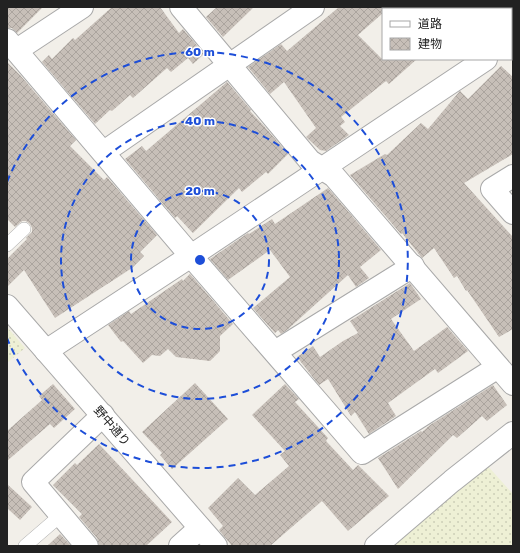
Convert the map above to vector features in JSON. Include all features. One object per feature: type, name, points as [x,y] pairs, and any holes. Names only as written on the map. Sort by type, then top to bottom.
[{"type":"street","points":[[82,7],[12,45],[191,256],[362,453],[498,366]]},
{"type":"street","points":[[181,7],[310,160],[334,176],[513,384]]},
{"type":"street","points":[[104,152],[313,7]]},
{"type":"street","points":[[46,351],[485,60]]},
{"type":"street","points":[[513,176],[492,189],[513,212]]},
{"type":"street","points":[[275,352],[413,266]]},
{"type":"street","name":"野中通り","points":[[7,306],[216,546]]},
{"type":"street","points":[[88,546],[33,482],[103,415]]},
{"type":"street","points":[[376,546],[452,481],[513,433]]},
{"type":"street","points":[[180,546],[200,528]]},
{"type":"lane","points":[[7,245],[24,229]]},
{"type":"lane","points":[[25,546],[61,515]]},
{"type":"green space","points":[[7,327],[25,348],[7,363]]},
{"type":"green space","points":[[486,464],[513,494],[513,546],[391,546]]},
{"type":"building","points":[[7,7],[43,7],[17,33],[12,28],[7,28]]},
{"type":"building","points":[[112,7],[160,7],[179,33],[183,29],[204,54],[193,64],[188,58],[171,72],[167,68],[133,98],[130,95],[112,111],[110,110],[95,124],[42,62],[49,55],[52,59],[73,38],[75,40]]},
{"type":"building","points":[[217,7],[254,7],[223,37],[206,17]]},
{"type":"building","points":[[339,7],[389,7],[382,8],[382,14],[358,35],[382,60],[416,60],[389,84],[386,81],[341,117],[345,122],[340,126],[349,135],[326,151],[320,150],[306,137],[316,128],[284,82],[270,94],[248,67],[281,44],[287,51]]},
{"type":"building","points":[[7,62],[76,140],[70,146],[104,180],[107,177],[157,235],[140,252],[144,256],[132,268],[55,318],[24,270],[7,287],[7,259],[27,239],[26,238],[32,232],[32,228],[26,221],[22,221],[15,227],[7,219]]},
{"type":"building","points":[[501,66],[513,77],[513,154],[464,183],[513,237],[513,329],[499,337],[457,276],[454,278],[434,248],[422,258],[402,233],[401,234],[350,175],[385,154],[387,155],[421,123],[428,129],[460,91],[468,99]]},
{"type":"building","points":[[227,82],[288,154],[268,174],[266,172],[242,192],[239,188],[193,233],[177,216],[175,218],[125,159],[142,146],[146,151]]},
{"type":"building","points":[[328,188],[381,250],[360,267],[369,278],[356,287],[348,275],[287,330],[281,334],[278,330],[275,333],[253,308],[290,277],[270,250],[228,280],[210,259],[248,233],[249,234],[272,219],[275,224]]},
{"type":"building","points":[[190,274],[233,324],[220,336],[220,351],[210,361],[176,357],[168,349],[160,356],[152,355],[143,363],[123,341],[121,342],[108,325],[129,311],[131,314],[182,279],[183,281]]},
{"type":"building","points":[[410,283],[421,299],[391,319],[414,351],[447,327],[468,351],[438,373],[435,369],[388,403],[396,416],[369,434],[355,412],[351,416],[328,379],[319,385],[297,357],[313,346],[320,357],[343,341],[358,333],[350,321]]},
{"type":"building","points":[[195,383],[228,419],[172,469],[160,455],[162,453],[142,432]]},
{"type":"building","points":[[53,384],[75,409],[54,428],[50,424],[7,461],[7,431],[42,400],[39,396]]},
{"type":"building","points":[[285,384],[299,399],[295,402],[328,438],[326,441],[353,470],[358,465],[389,496],[348,531],[322,501],[270,546],[232,546],[219,530],[223,526],[208,508],[238,478],[255,495],[289,466],[280,455],[285,451],[252,415]]},
{"type":"building","points":[[493,385],[507,405],[487,421],[482,416],[457,438],[453,435],[398,489],[378,458],[421,431],[422,432],[430,425]]},
{"type":"building","points":[[99,444],[172,522],[146,546],[99,546],[97,538],[79,517],[82,514],[53,485],[75,463],[77,465]]},
{"type":"building","points":[[7,484],[32,507],[20,520],[7,508]]},
{"type":"building","points":[[60,534],[71,546],[47,546]]}]
